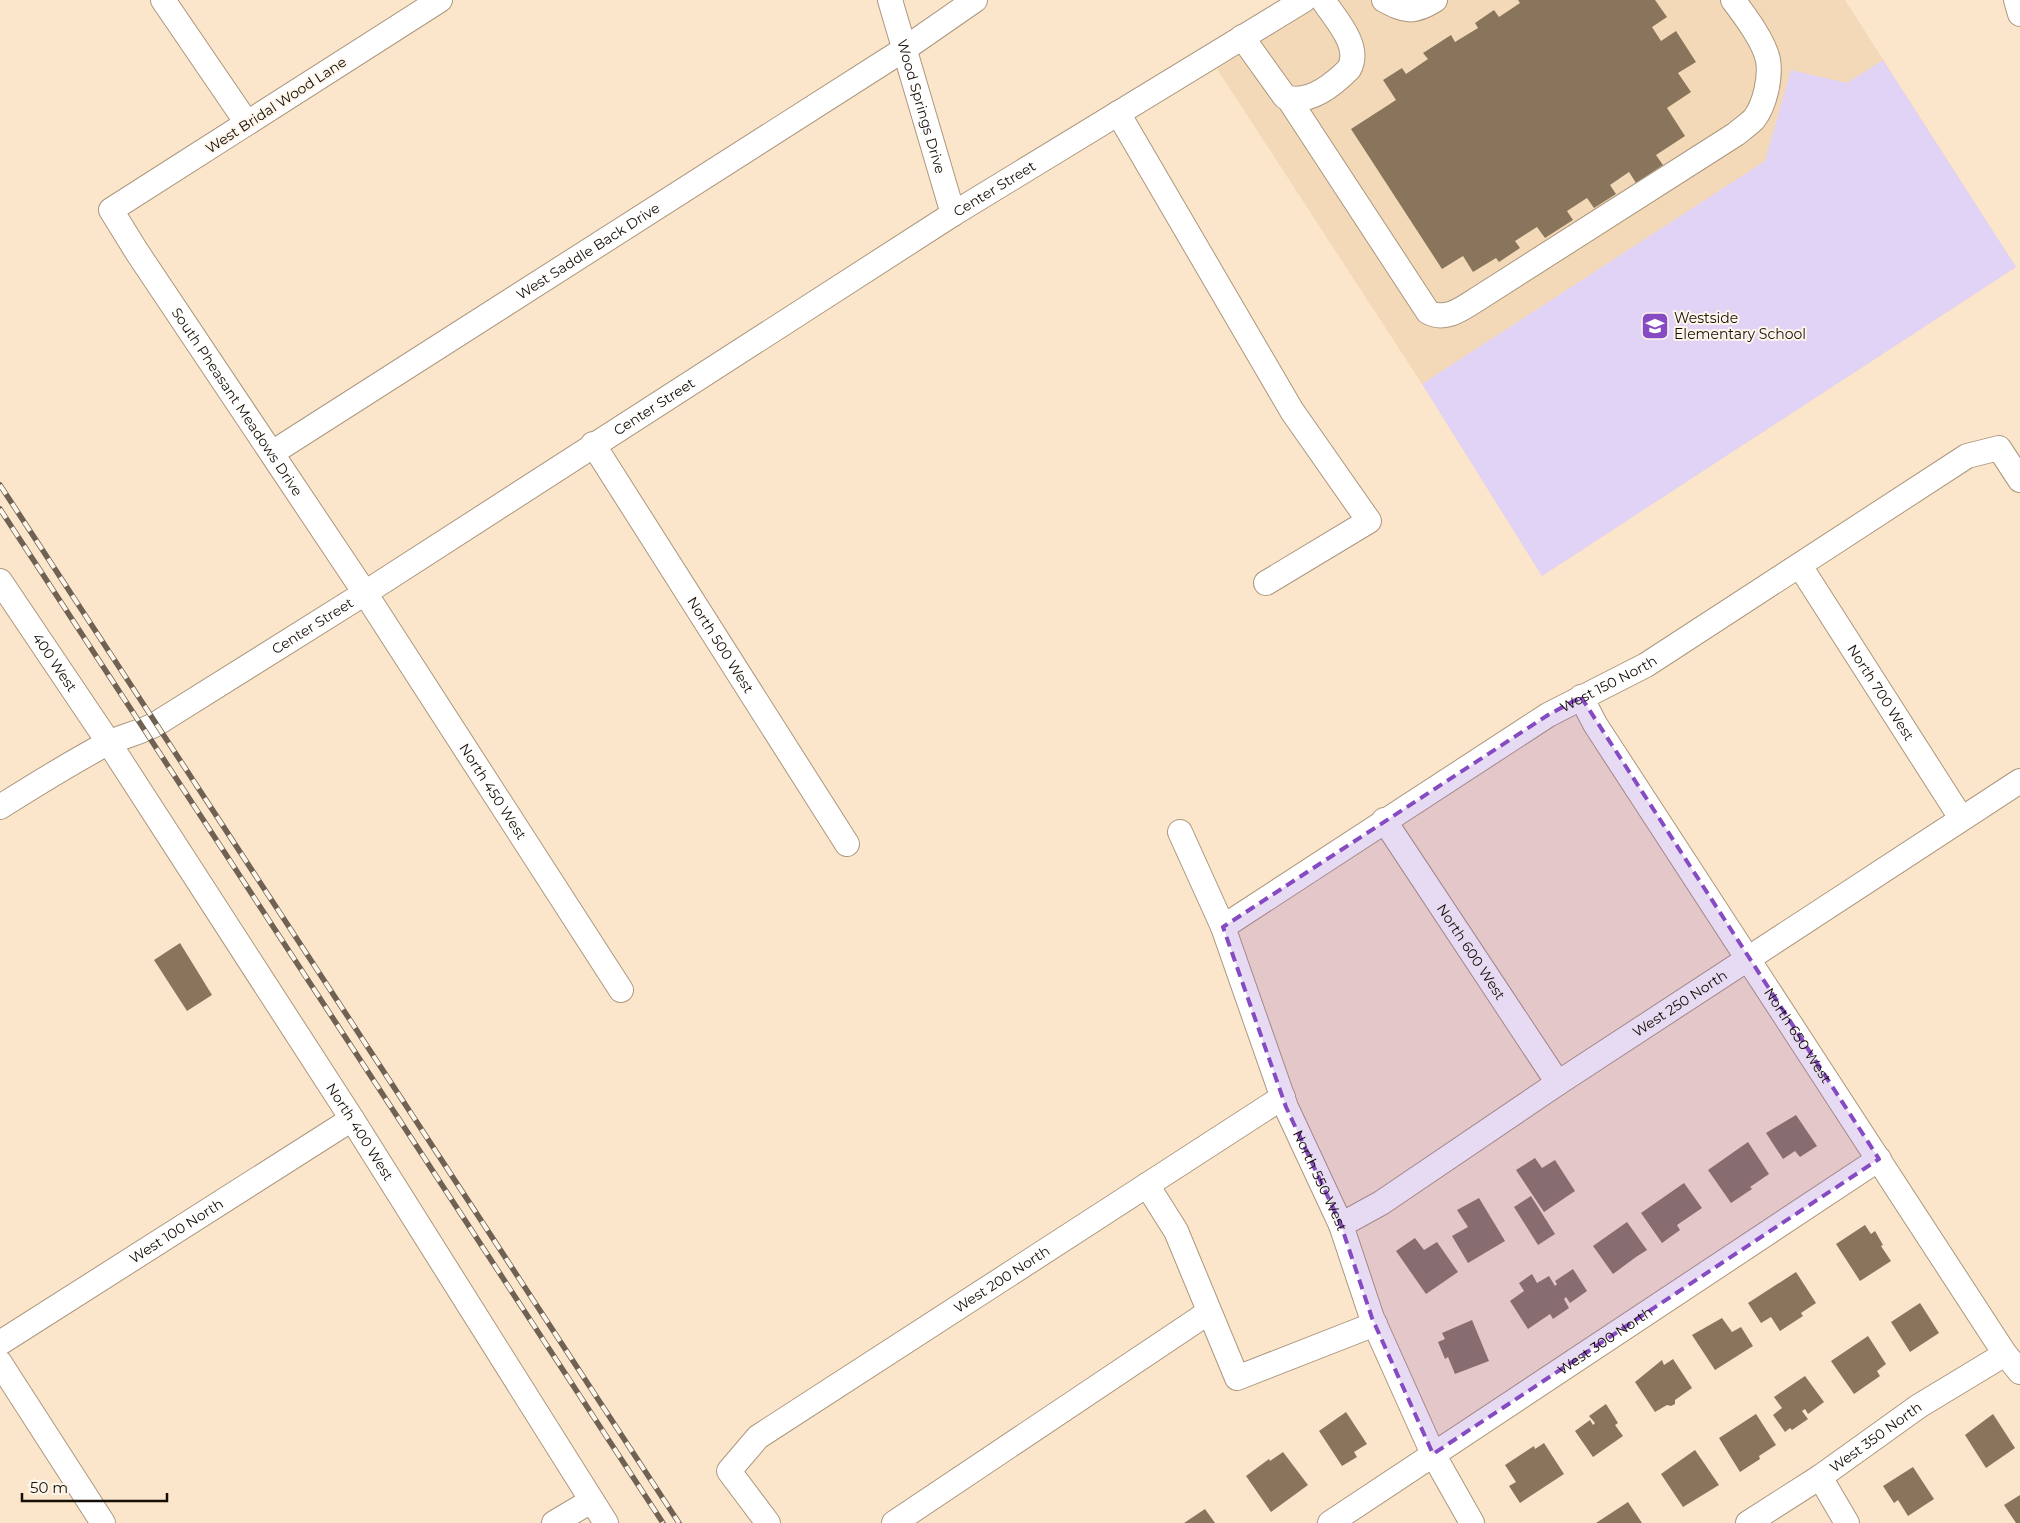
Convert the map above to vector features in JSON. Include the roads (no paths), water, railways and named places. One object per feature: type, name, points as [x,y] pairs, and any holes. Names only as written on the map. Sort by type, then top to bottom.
[{"type":"street","points":[[162,0],[247,124]]},
{"type":"street","name":"West Bridal Wood Lane","points":[[111,210],[440,0]]},
{"type":"street","name":"Wood Springs Drive","points":[[890,0],[952,214]]},
{"type":"street","name":"West Saddle Back Drive","points":[[272,453],[903,50],[975,0]]},
{"type":"street","name":"Center Street","points":[[0,807],[49,776],[109,743],[137,734],[156,724],[364,593],[952,214],[1304,0]]},
{"type":"street","points":[[1288,98],[1303,99],[1314,94],[1344,75],[1353,64],[1354,54],[1351,44],[1323,0]]},
{"type":"street","points":[[1384,0],[1403,10],[1426,6],[1435,0]]},
{"type":"street","points":[[1242,37],[1285,97],[1288,98],[1428,312],[1437,317],[1459,311],[1736,134],[1754,119],[1761,107],[1766,88],[1768,60],[1763,46],[1734,0]]},
{"type":"street","points":[[2016,0],[2020,14]]},
{"type":"street","points":[[1118,113],[1292,410],[1369,521],[1266,583]]},
{"type":"street","name":"South Pheasant Meadows Drive","points":[[111,210],[364,593]]},
{"type":"street","name":"North 500 West","points":[[594,444],[847,844]]},
{"type":"street","name":"West 150 North","points":[[1223,927],[1384,820],[1548,715],[1646,665],[1967,456],[1999,448],[2020,480]]},
{"type":"street","name":"North 700 West","points":[[1800,566],[1961,818]]},
{"type":"street","name":"400 West","points":[[0,581],[109,743]]},
{"type":"street","name":"North 450 West","points":[[364,593],[621,990]]},
{"type":"street","name":"North 650 West","points":[[1581,697],[1595,724],[2005,1354],[2020,1372]]},
{"type":"street","name":"North 400 West","points":[[109,743],[352,1119],[606,1523]]},
{"type":"street","name":"West 250 North","points":[[1341,1225],[1381,1203],[1558,1083],[1961,818],[2020,782]]},
{"type":"street","name":"North 600 West","points":[[1384,820],[1558,1083]]},
{"type":"street","name":"North 550 West","points":[[1180,832],[1223,927],[1282,1098],[1341,1225],[1375,1324],[1433,1454],[1472,1523]]},
{"type":"street","name":"West 200 North","points":[[768,1523],[729,1471],[758,1437],[1282,1098]]},
{"type":"street","name":"West 100 North","points":[[0,1343],[352,1119]]},
{"type":"street","name":"West 300 North","points":[[1330,1523],[1879,1159]]},
{"type":"street","points":[[1147,1185],[1176,1231],[1236,1378],[1375,1324]]},
{"type":"street","points":[[894,1523],[1210,1312]]},
{"type":"street","name":"West 350 North","points":[[1748,1523],[1820,1477],[1919,1406],[2005,1354]]},
{"type":"street","points":[[0,1363],[103,1523]]},
{"type":"street","points":[[1820,1477],[1847,1523]]},
{"type":"street","points":[[554,1523],[591,1501]]},
{"type":"railway","points":[[0,485],[679,1523]]},
{"type":"railway","points":[[0,509],[663,1523]]},
{"type":"place","name":"Westside Elementary School","points":[[1655,326]]}]
